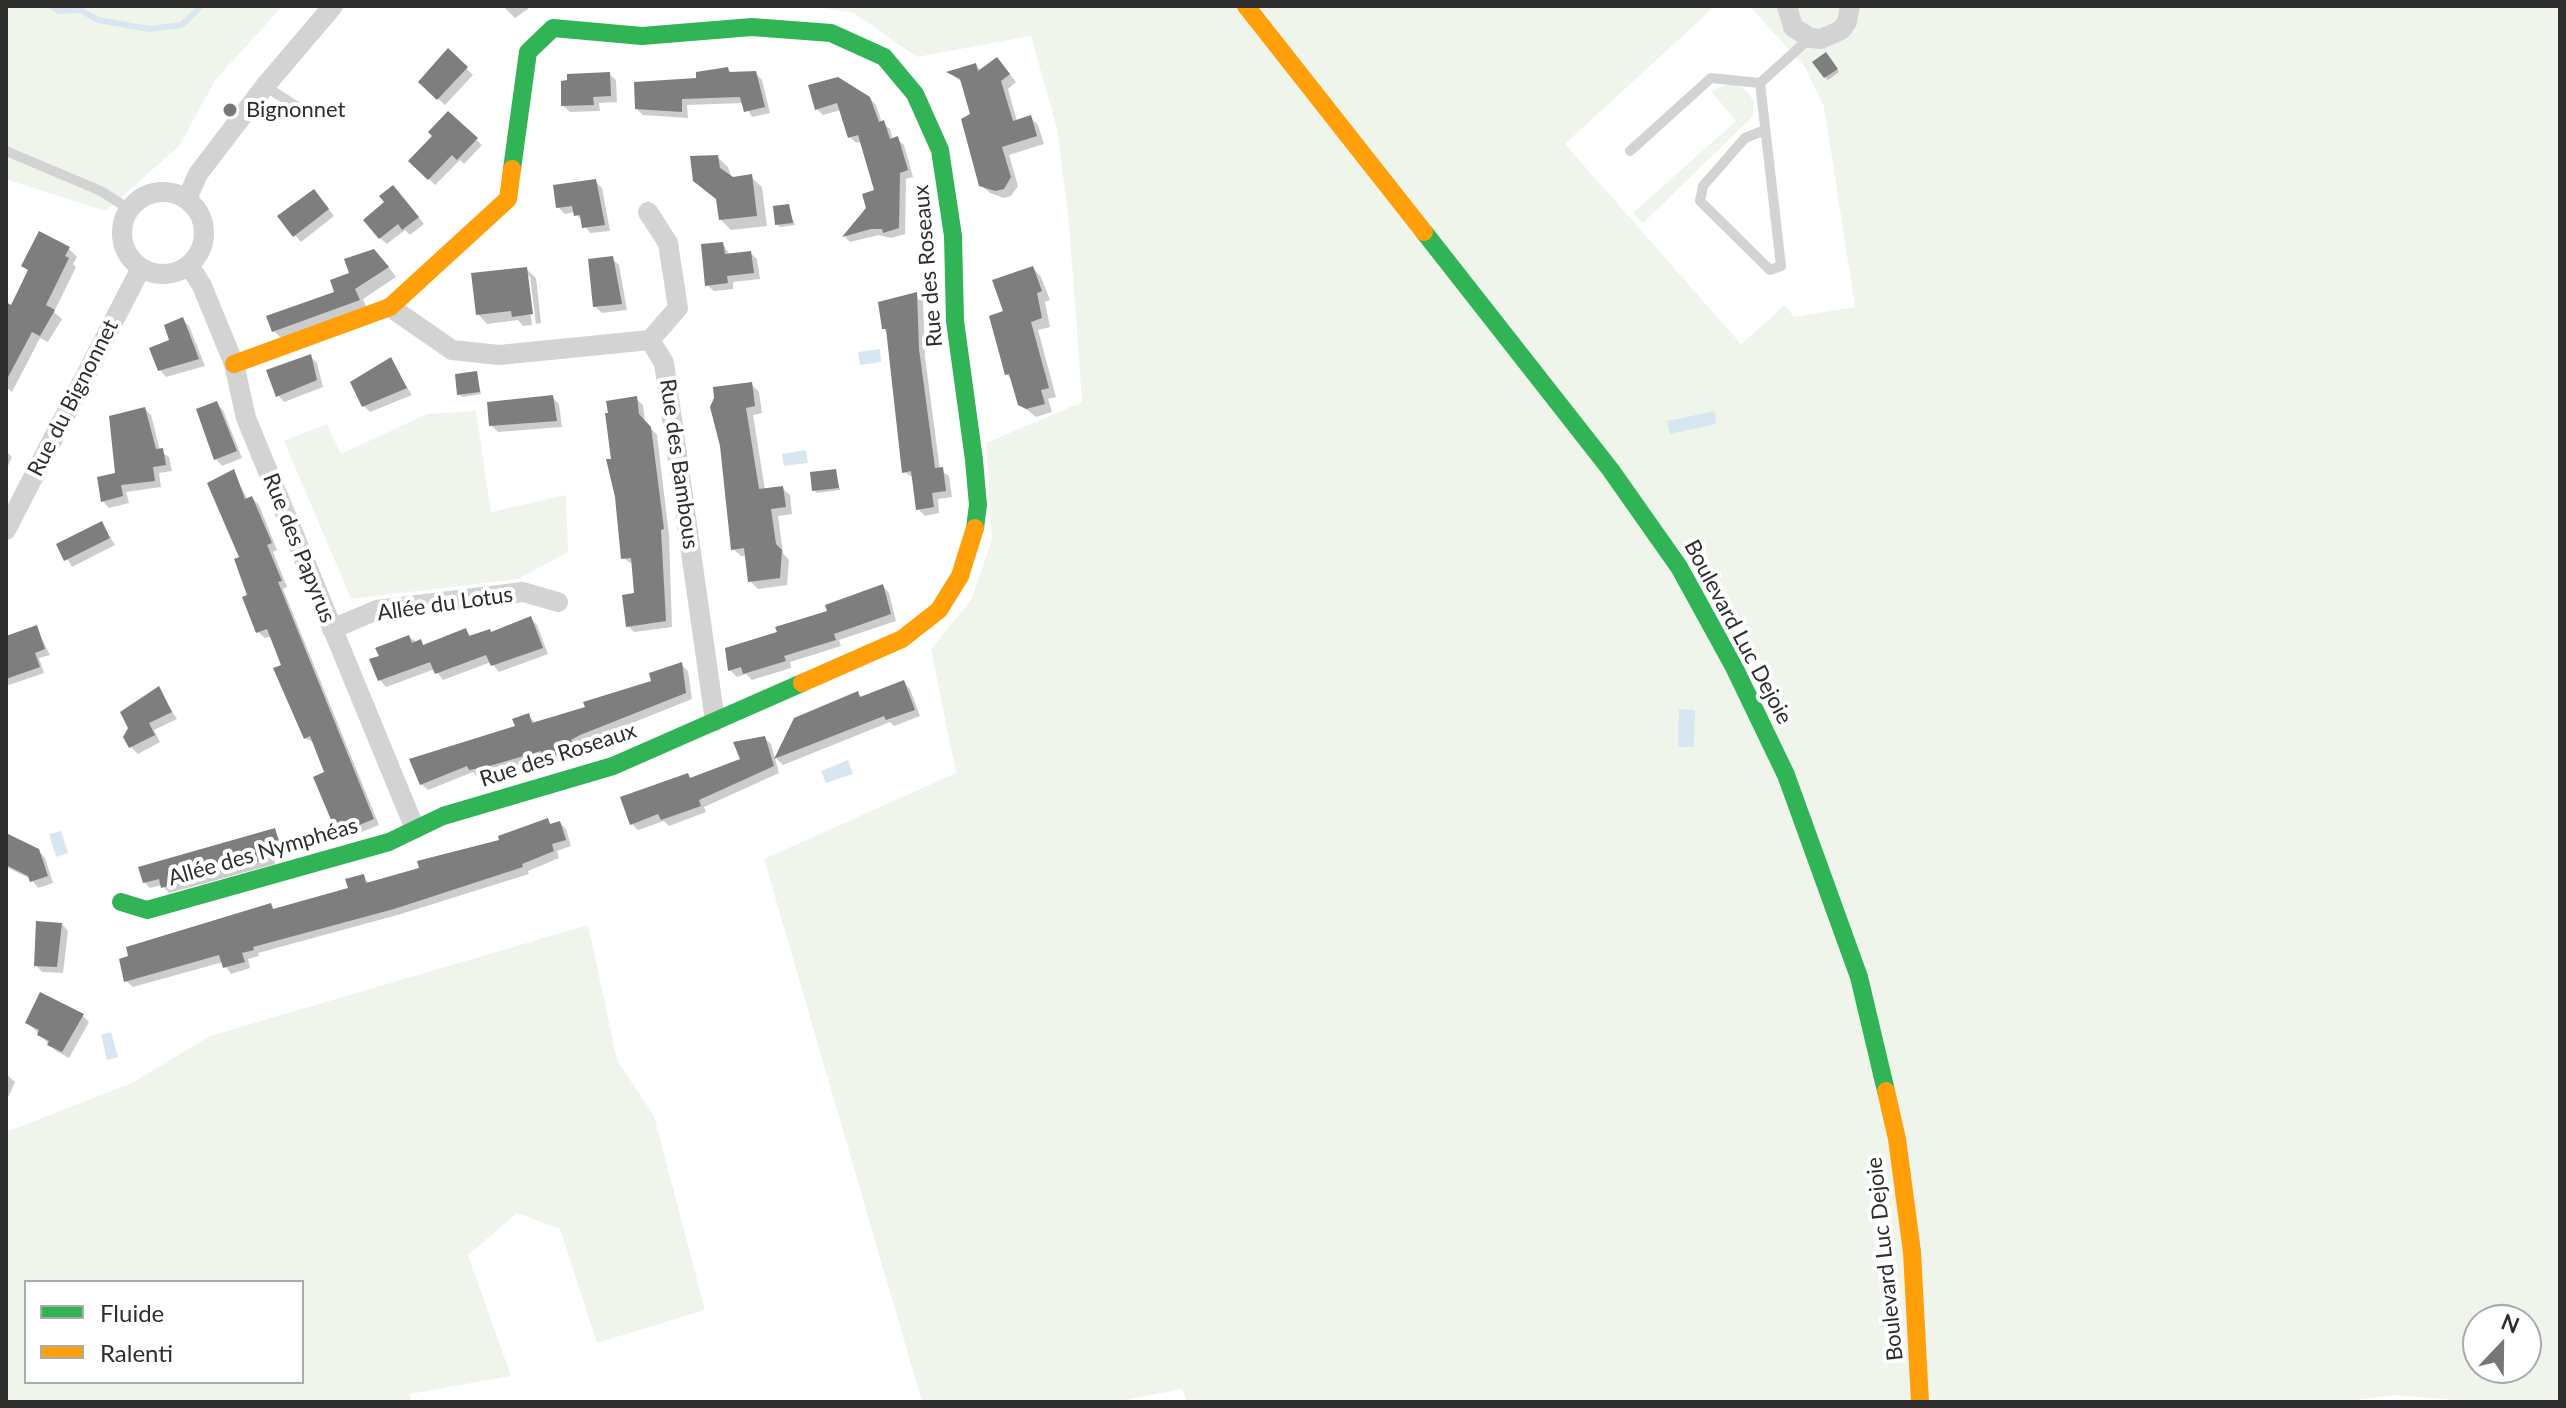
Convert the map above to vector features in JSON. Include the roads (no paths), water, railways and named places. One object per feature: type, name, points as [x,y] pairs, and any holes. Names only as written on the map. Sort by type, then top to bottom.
[{"type":"street","points":[[187,199],[198,174],[265,86],[333,6]]},
{"type":"street","name":"Boulevard Luc Dejoie","points":[[1246,6],[1610,469],[1679,567],[1734,667],[1786,775],[1859,977],[1897,1139],[1912,1252],[1920,1402]]},
{"type":"street","points":[[1787,6],[1793,27],[1810,38],[1832,37],[1841,30],[1847,22],[1850,6]]},
{"type":"street","name":"Rue des Roseaux","points":[[234,364],[390,307],[508,199],[528,52],[553,28],[642,36],[752,27],[831,33],[884,57],[915,94],[940,150],[953,236],[955,321],[978,505],[974,538],[960,576],[939,610],[902,639],[613,766],[443,816],[415,829]]},
{"type":"street","points":[[162,191],[187,199],[202,219],[205,232],[203,244],[189,265],[165,274],[141,268],[124,248],[123,221],[129,209],[149,194],[162,191]]},
{"type":"street","points":[[390,307],[452,350],[499,355],[623,340],[650,340],[678,308],[668,243],[648,212]]},
{"type":"street","name":"Rue des Papyrus","points":[[189,265],[202,286],[234,364],[246,418],[415,829]]},
{"type":"street","name":"Rue du Bignonnet","points":[[6,530],[141,268]]},
{"type":"street","name":"Rue des Bambous","points":[[650,340],[664,363],[715,721]]},
{"type":"street","name":"Allée du Lotus","points":[[332,629],[377,610],[523,592],[558,602]]},
{"type":"street","name":"Allée des Nymphéas","points":[[121,902],[147,910],[389,842],[415,829]]},
{"type":"lane","points":[[1630,151],[1711,78],[1760,83],[1810,38]]},
{"type":"lane","points":[[1760,83],[1781,266],[1770,270],[1700,201],[1703,186],[1745,138],[1765,130]]},
{"type":"lane","points":[[265,86],[302,110]]},
{"type":"lane","points":[[6,151],[101,191],[129,209]]},
{"type":"waterway","points":[[51,6],[59,11],[80,10],[98,20],[149,29],[182,25],[201,6]]},
{"type":"place","name":"Bignonnet","points":[[230,110]]}]
